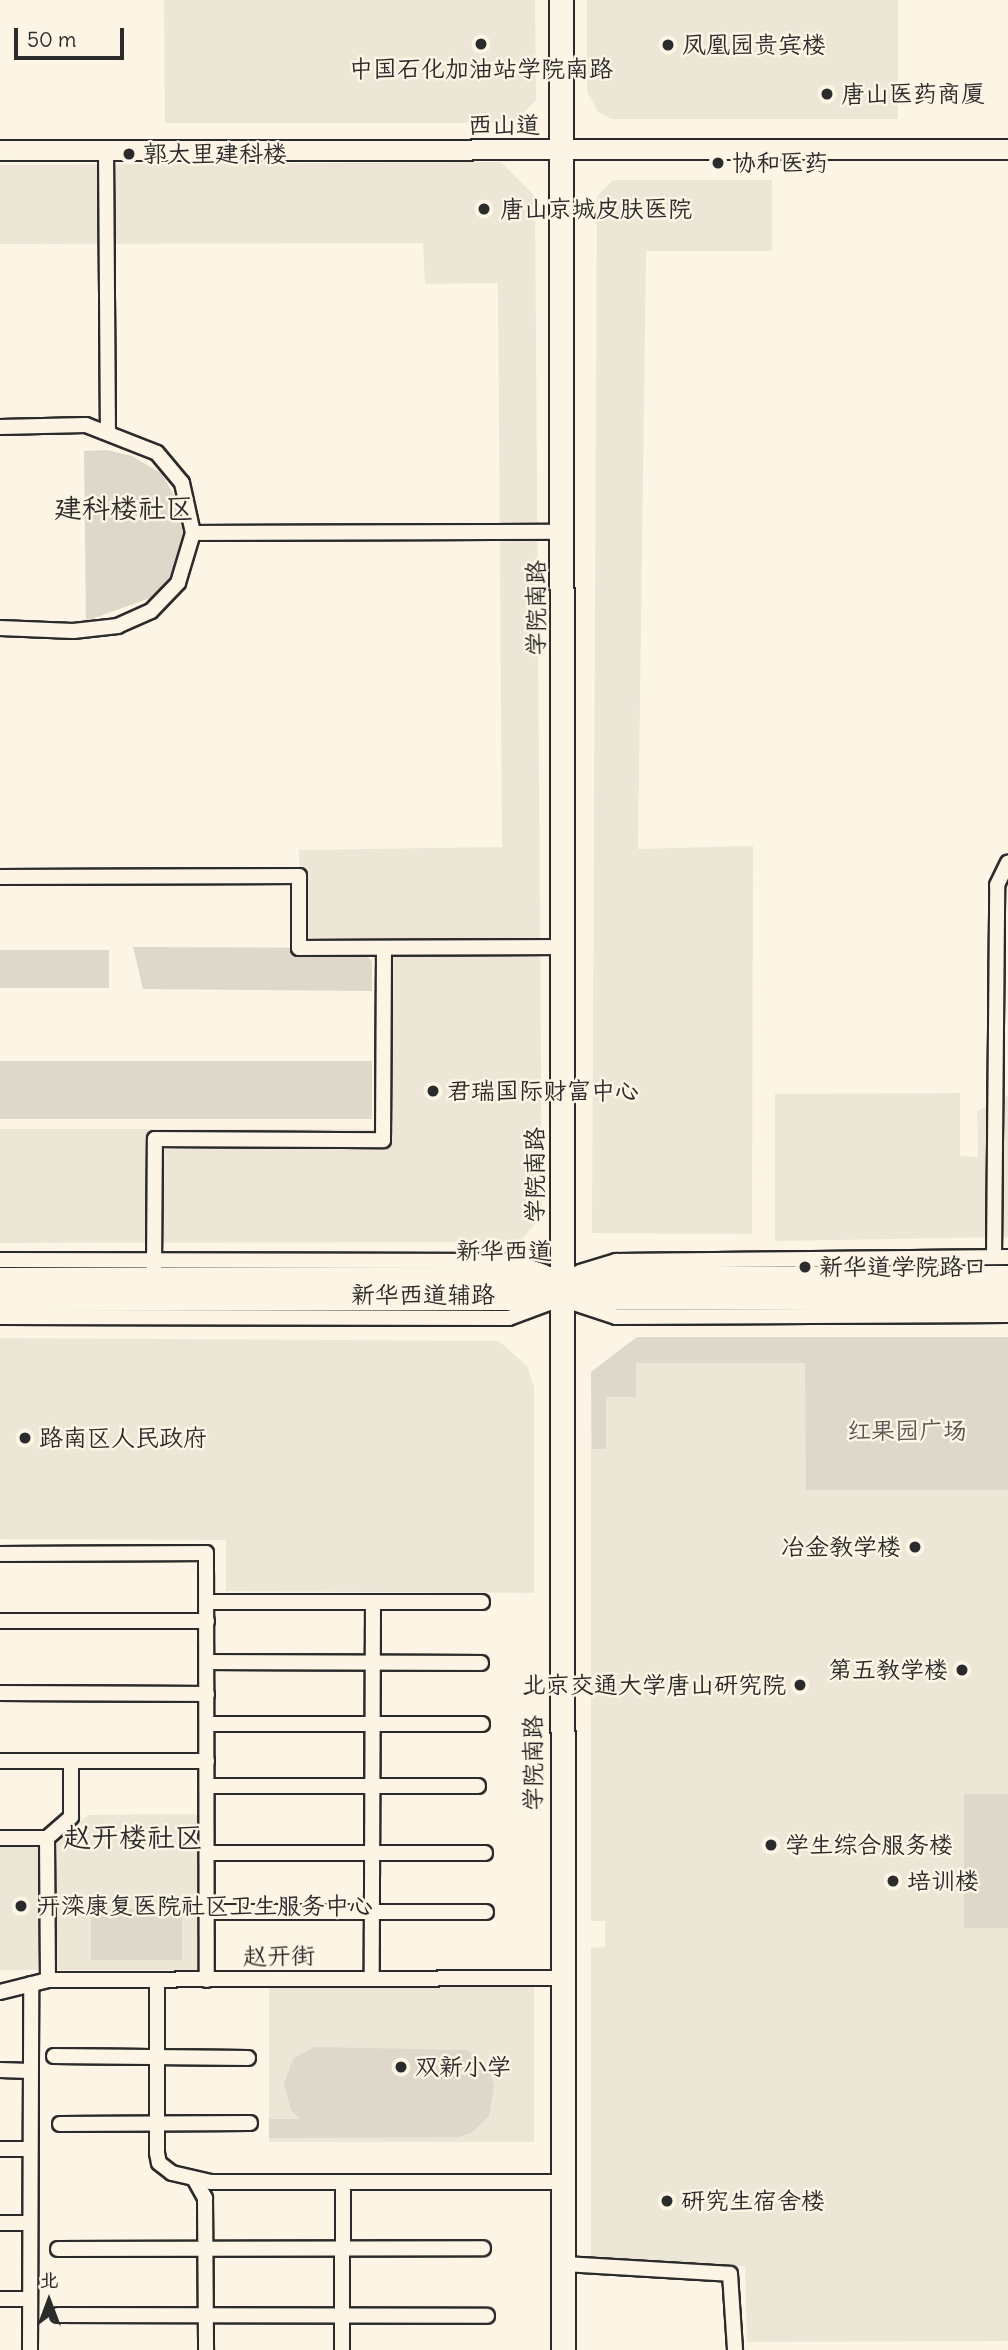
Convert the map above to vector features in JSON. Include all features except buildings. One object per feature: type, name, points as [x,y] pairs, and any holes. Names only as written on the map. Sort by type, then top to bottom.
[{"type":"main road","name":"学院南路","points":[[561,0],[563,2350]]},
{"type":"main road","name":"新华西道","points":[[0,1279],[154,1270],[561,1288],[1008,1297]]},
{"type":"main road","name":"新华西道","points":[[0,1299],[1008,1277]]},
{"type":"street","name":"西山道","points":[[0,150],[1008,149]]},
{"type":"street","points":[[106,150],[108,431]]},
{"type":"street","points":[[0,427],[59,423],[108,431],[158,453],[182,483],[193,533],[178,583],[151,611],[118,626],[84,630],[0,628]]},
{"type":"street","points":[[193,533],[562,532]]},
{"type":"street","points":[[1001,1257],[993,1090],[998,1064],[998,885],[1008,862]]},
{"type":"street","points":[[0,877],[299,876],[299,948],[563,947]]},
{"type":"street","points":[[0,1260],[154,1270],[155,1139],[383,1140],[384,948]]},
{"type":"street","points":[[993,1090],[1008,1081]]},
{"type":"street","name":"新华西道辅路","points":[[0,1317],[509,1318],[616,1261],[1001,1257]]},
{"type":"street","points":[[561,1288],[616,1317],[1008,1315]]},
{"type":"street","points":[[0,1554],[206,1553],[207,1980]]},
{"type":"street","points":[[206,1602],[482,1602]]},
{"type":"street","points":[[372,1978],[373,1602]]},
{"type":"street","points":[[0,1621],[206,1621]]},
{"type":"street","points":[[206,1662],[481,1664]]},
{"type":"street","points":[[0,1693],[206,1694]]},
{"type":"street","points":[[206,1724],[482,1724]]},
{"type":"street","points":[[0,1761],[207,1761]]},
{"type":"street","points":[[0,1838],[47,1838],[71,1817],[71,1761]]},
{"type":"street","points":[[207,1786],[478,1786]]},
{"type":"street","points":[[47,1838],[48,1980]]},
{"type":"street","points":[[207,1853],[485,1853]]},
{"type":"street","points":[[207,1912],[486,1912]]},
{"type":"street","name":"赵开街","points":[[0,1992],[48,1980],[561,1978]]},
{"type":"street","points":[[157,1980],[159,2163],[172,2173],[195,2180],[562,2182]]},
{"type":"street","points":[[30,2350],[31,1984]]},
{"type":"street","points":[[54,2056],[248,2058]]},
{"type":"street","points":[[0,2070],[30,2071]]},
{"type":"street","points":[[60,2123],[250,2123]]},
{"type":"street","points":[[0,2149],[30,2150]]},
{"type":"street","points":[[195,2180],[205,2199],[206,2350]]},
{"type":"street","points":[[342,2350],[343,2182]]},
{"type":"street","points":[[0,2223],[30,2223]]},
{"type":"street","points":[[58,2249],[482,2248]]},
{"type":"street","points":[[562,2264],[730,2274],[735,2350]]},
{"type":"street","points":[[0,2300],[30,2299]]},
{"type":"street","points":[[58,2315],[487,2316]]},
{"type":"shaded area","points":[[164,0],[535,0],[536,100],[514,123],[165,123]]},
{"type":"shaded area","points":[[587,0],[898,0],[898,119],[611,119],[598,112],[587,92]]},
{"type":"shaded area","points":[[501,162],[535,196],[542,1215],[520,1242],[0,1243],[0,1129],[387,1129],[387,941],[300,941],[299,850],[502,847],[498,283],[425,284],[423,243],[0,244],[0,165]]},
{"type":"shaded area","points":[[613,180],[772,180],[772,251],[646,251],[638,849],[753,846],[752,1234],[592,1233],[597,196]]},
{"type":"shaded area","points":[[960,1093],[960,1156],[978,1157],[977,1111],[1008,1096],[1008,1237],[775,1241],[775,1094]]},
{"type":"shaded area","name":"北京交通大学唐山研究院","points":[[637,1337],[1008,1337],[1008,2341],[747,2342],[745,2266],[591,2262],[591,1948],[605,1947],[605,1921],[591,1921],[591,1372]]},
{"type":"shaded area","points":[[0,1338],[499,1341],[527,1366],[534,1387],[534,1593],[226,1591],[226,1540],[0,1539]]},
{"type":"shaded area","points":[[201,1814],[201,1970],[53,1970],[53,1844],[88,1815]]},
{"type":"shaded area","name":"开滦康复医院社区卫生服务中心","points":[[0,1841],[42,1841],[42,1970],[0,1970]]},
{"type":"shaded area","name":"双新小学","points":[[269,1985],[534,1985],[534,2142],[269,2142]]},
{"type":"green space","points":[[107,450],[132,456],[162,474],[184,513],[186,538],[177,568],[153,597],[86,621],[84,451]]},
{"type":"green space","points":[[133,947],[358,948],[372,961],[372,991],[143,989]]},
{"type":"green space","points":[[0,950],[109,950],[109,988],[0,988]]},
{"type":"green space","points":[[0,1061],[372,1061],[372,1119],[0,1119]]},
{"type":"green space","name":"红果园广场","points":[[637,1337],[1008,1337],[1008,1490],[806,1490],[805,1363],[636,1363],[636,1397],[606,1397],[606,1449],[592,1449],[591,1372]]},
{"type":"green space","points":[[964,1794],[1008,1794],[1008,1928],[964,1928]]},
{"type":"green space","points":[[91,1909],[182,1909],[182,1960],[91,1960]]},
{"type":"green space","points":[[314,2047],[467,2050],[489,2070],[494,2085],[489,2116],[471,2133],[459,2137],[269,2138],[269,2119],[300,2119],[291,2110],[284,2084],[293,2059]]},
{"type":"place","name":"中国石化加油站学院南路","points":[[481,44]]},
{"type":"place","name":"凤凰园贵宾楼","points":[[668,45]]},
{"type":"place","name":"唐山医药商厦","points":[[827,94]]},
{"type":"place","name":"郭大里建科楼","points":[[129,154]]},
{"type":"place","name":"协和医药","points":[[718,163]]},
{"type":"place","name":"唐山京城皮肤医院","points":[[484,209]]},
{"type":"place","name":"君瑞国际财富中心","points":[[433,1091]]},
{"type":"place","name":"新华道学院路口","points":[[805,1267]]},
{"type":"place","name":"路南区人民政府","points":[[25,1438]]},
{"type":"place","name":"冶金教学楼","points":[[915,1547]]},
{"type":"place","name":"第五教学楼","points":[[962,1670]]},
{"type":"place","name":"北京交通大学唐山研究院","points":[[800,1685]]},
{"type":"place","name":"学生综合服务楼","points":[[771,1845]]},
{"type":"place","name":"培训楼","points":[[893,1881]]},
{"type":"place","name":"开滦康复医院社区卫生服务中心","points":[[21,1906]]},
{"type":"place","name":"双新小学","points":[[401,2067]]},
{"type":"place","name":"研究生宿舍楼","points":[[667,2201]]},
{"type":"district","name":"建科楼社区","points":[[124,508]]},
{"type":"district","name":"赵开楼社区","points":[[133,1837]]}]
